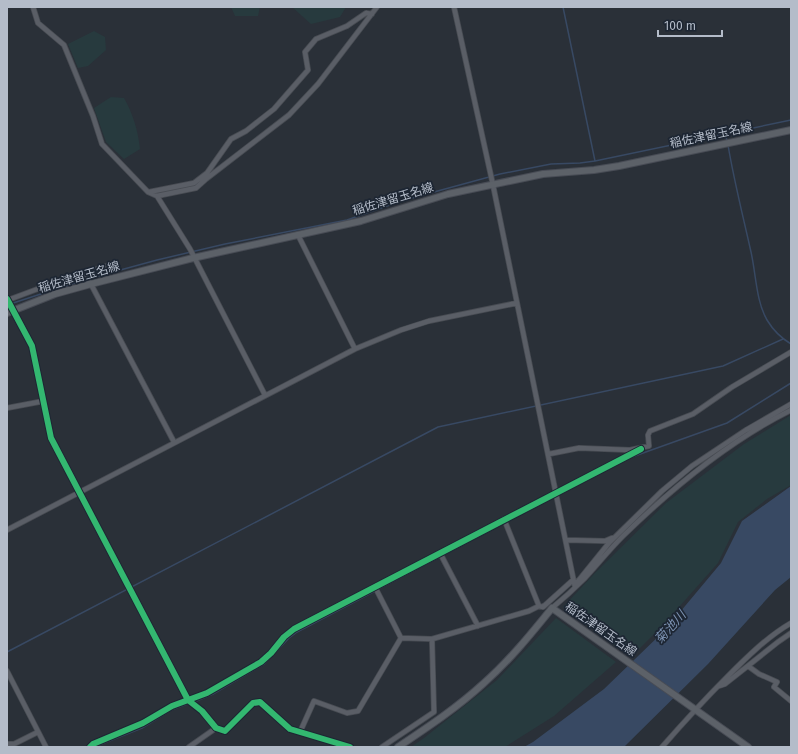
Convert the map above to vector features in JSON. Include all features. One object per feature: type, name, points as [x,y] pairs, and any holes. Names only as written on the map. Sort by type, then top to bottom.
[{"type":"main road","name":"稲佐津留玉名線","points":[[10,311],[55,294],[193,256],[361,221],[492,179],[594,170],[619,166],[791,130]]},
{"type":"main road","name":"稲佐津留玉名線","points":[[398,747],[452,710],[485,683],[520,646],[552,608],[748,747]]},
{"type":"street","points":[[33,7],[38,23],[64,45],[102,144],[149,192],[157,196],[190,250],[265,395]]},
{"type":"street","points":[[157,196],[196,188],[289,116],[318,84],[377,7]]},
{"type":"street","points":[[454,7],[492,179],[574,584]]},
{"type":"street","points":[[149,192],[194,183],[207,173],[231,139],[246,131],[274,109],[308,70],[305,52],[316,39],[347,26],[366,13],[372,14]]},
{"type":"street","points":[[298,235],[355,349]]},
{"type":"street","points":[[114,264],[7,300],[10,311],[32,346],[51,438],[188,700],[202,711],[216,728],[225,731],[253,703],[260,702],[290,730],[338,745],[350,747]]},
{"type":"street","points":[[84,273],[174,442]]},
{"type":"street","points":[[7,530],[355,349],[401,330],[429,321],[517,303]]},
{"type":"street","points":[[90,747],[93,744],[143,723],[172,706],[207,693],[261,662],[271,653],[284,637],[294,629],[375,588],[556,492],[649,446],[648,435],[650,431],[693,414],[732,387],[791,352]]},
{"type":"street","points":[[7,408],[44,401]]},
{"type":"street","points":[[552,608],[598,555],[662,491],[692,466],[746,430],[791,404]]},
{"type":"street","points":[[401,638],[432,639],[529,611],[539,606],[543,607],[574,584],[660,502],[710,461],[752,433],[791,410]]},
{"type":"street","points":[[548,454],[579,448],[641,449]]},
{"type":"street","points":[[504,520],[539,606]]},
{"type":"street","points":[[566,540],[605,541],[615,537]]},
{"type":"street","points":[[440,554],[478,626]]},
{"type":"street","points":[[375,588],[401,638]]},
{"type":"street","points":[[662,747],[693,708],[759,647],[791,623]]},
{"type":"street","points":[[717,686],[725,684],[791,633]]},
{"type":"street","points":[[300,732],[314,701],[347,713],[358,711],[401,638]]},
{"type":"street","points":[[382,747],[434,712],[432,639]]},
{"type":"street","points":[[748,666],[759,674],[777,682],[774,687],[791,701]]},
{"type":"street","points":[[7,671],[46,747]]},
{"type":"street","points":[[189,747],[216,728]]},
{"type":"street","points":[[7,744],[14,744],[38,732]]},
{"type":"green space","points":[[231,7],[260,7],[258,16],[235,16]]},
{"type":"green space","points":[[292,7],[346,7],[340,17],[311,24]]},
{"type":"green space","points":[[94,31],[105,37],[106,50],[88,66],[78,68],[68,44]]},
{"type":"green space","points":[[111,97],[124,98],[135,122],[138,135],[140,149],[124,159],[106,142],[94,108]]},
{"type":"green space","points":[[791,415],[791,485],[767,499],[738,522],[718,563],[664,624],[631,657],[563,607],[666,503],[744,444]]},
{"type":"green space","points":[[556,618],[616,662],[554,716],[505,747],[411,747],[497,680]]},
{"type":"water","name":"菊池川","points":[[791,486],[791,577],[775,590],[708,664],[625,746],[524,747],[533,742],[604,689],[665,630],[721,563],[742,521]]},
{"type":"waterway","points":[[563,7],[595,161]]},
{"type":"waterway","points":[[91,278],[157,260],[225,244],[347,220],[401,201],[500,174],[551,164],[595,161],[791,120]]},
{"type":"waterway","points":[[725,133],[727,141]]},
{"type":"waterway","points":[[728,145],[763,313],[772,327],[791,344]]},
{"type":"waterway","points":[[7,305],[84,280]]},
{"type":"waterway","points":[[7,652],[438,427],[723,366],[783,339]]},
{"type":"waterway","points":[[378,589],[629,458],[727,423],[791,383]]},
{"type":"waterway","points":[[194,702],[213,694],[264,664],[289,638],[297,632],[375,591]]},
{"type":"waterway","points":[[94,747],[142,728],[171,710],[190,703]]},
{"type":"cycle path","points":[[7,299],[32,346],[51,438],[188,700],[202,711],[216,728],[225,731],[253,703],[260,702],[290,729],[350,747]]},
{"type":"cycle path","points":[[90,747],[93,744],[143,723],[172,706],[207,693],[261,662],[271,653],[284,637],[294,629],[641,449]]}]
